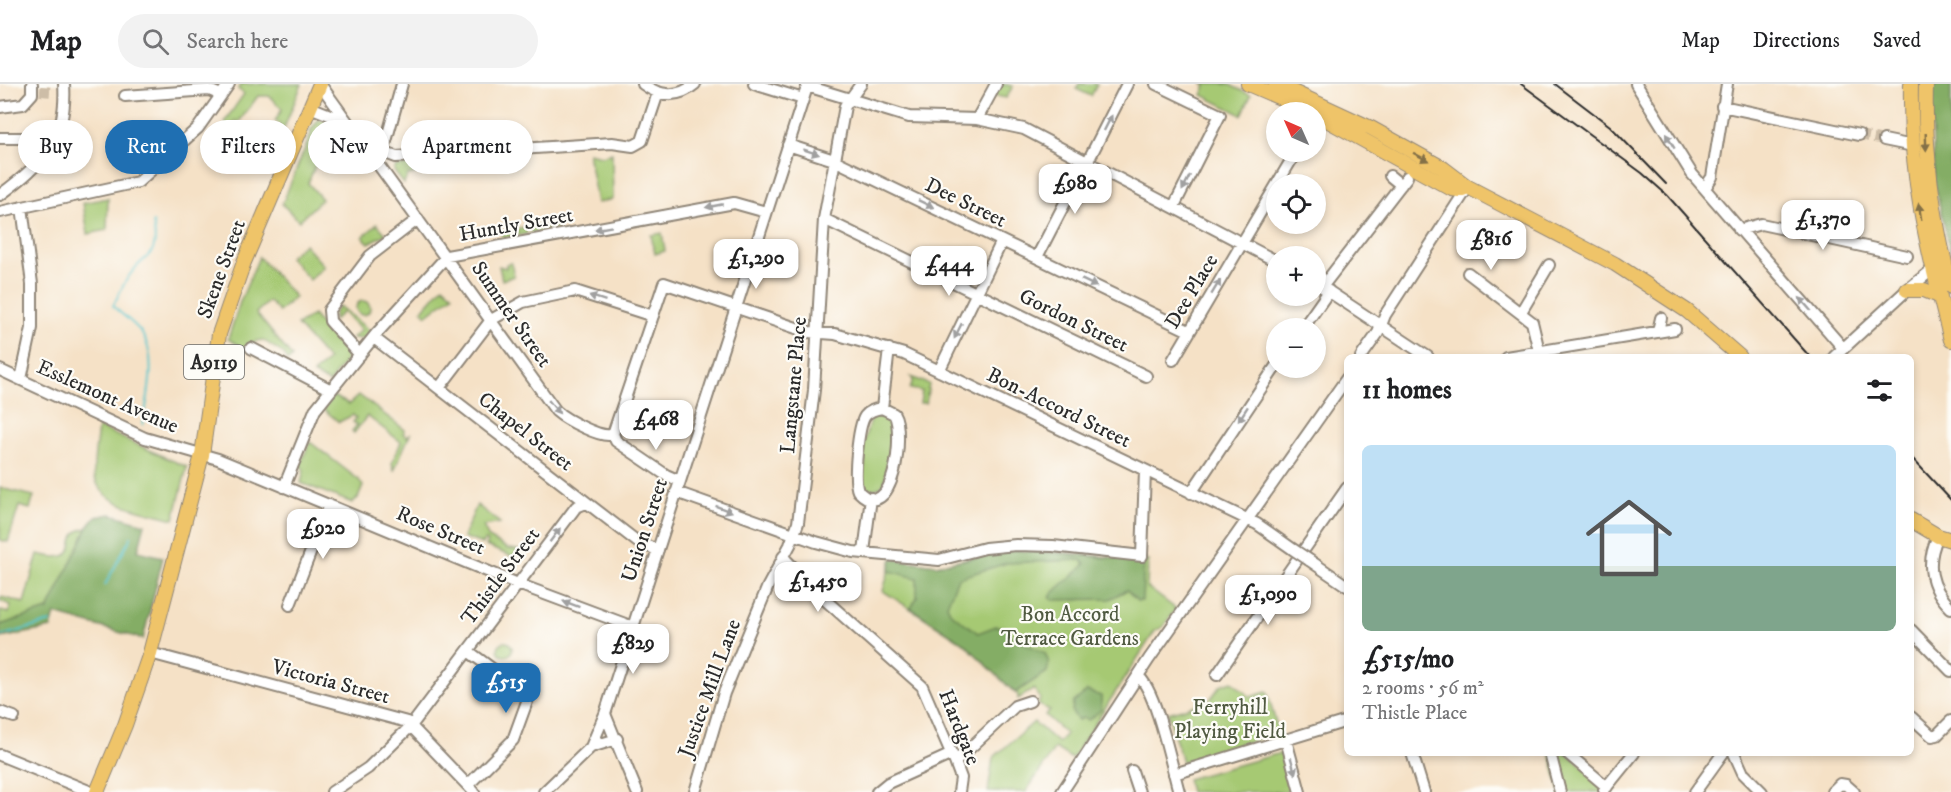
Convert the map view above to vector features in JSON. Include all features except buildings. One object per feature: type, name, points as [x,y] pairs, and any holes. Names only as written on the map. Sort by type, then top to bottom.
[{"type":"main road","name":"Skene Street","points":[[150,653],[202,455],[219,334],[244,262],[320,84]]},
{"type":"main road","points":[[1248,84],[1289,102]]},
{"type":"main road","points":[[1276,84],[1371,128],[1443,168],[1468,188],[1552,229],[1630,273],[1687,311],[1737,354]]},
{"type":"main road","points":[[1911,84],[1918,199],[1938,265],[1951,287]]},
{"type":"main road","points":[[1926,84],[1926,150],[1940,296],[1951,340]]},
{"type":"main road","points":[[1326,120],[1452,189],[1468,188]]},
{"type":"main road","points":[[1907,290],[1924,290],[1940,296]]},
{"type":"main road","points":[[1914,522],[1944,538]]},
{"type":"main road","name":"A9119","points":[[97,792],[125,725],[150,653]]},
{"type":"street","points":[[0,212],[138,182],[198,128],[229,84]]},
{"type":"street","name":"Summer Street","points":[[320,84],[347,120]]},
{"type":"street","points":[[389,120],[402,84]]},
{"type":"street","points":[[643,84],[658,93],[678,94],[695,84]]},
{"type":"street","points":[[754,84],[803,99]]},
{"type":"street","name":"Langstane Place","points":[[794,534],[803,493],[818,333],[824,219],[845,106],[861,84]]},
{"type":"street","points":[[977,119],[996,84]]},
{"type":"street","points":[[1037,257],[1127,84]]},
{"type":"street","points":[[1156,84],[1220,114],[1174,206]]},
{"type":"street","points":[[1636,84],[1680,157],[1739,230],[1843,348]]},
{"type":"street","points":[[1705,188],[1712,177],[1727,84]]},
{"type":"street","points":[[807,85],[920,119],[977,119],[1024,129],[1266,255]]},
{"type":"street","name":"Union Street","points":[[591,747],[605,714],[807,85]]},
{"type":"street","points":[[0,107],[23,104],[35,89]]},
{"type":"street","points":[[52,92],[64,89],[62,120]]},
{"type":"street","points":[[124,96],[209,90],[221,95]]},
{"type":"street","points":[[389,156],[396,157],[612,143],[633,146],[642,141],[658,93]]},
{"type":"street","points":[[1722,106],[1859,135]]},
{"type":"street","points":[[310,107],[343,120]]},
{"type":"street","points":[[0,138],[18,138]]},
{"type":"street","points":[[1884,140],[1913,146]]},
{"type":"street","name":"Dee Street","points":[[788,145],[834,160],[1189,331]]},
{"type":"street","points":[[389,162],[396,157]]},
{"type":"street","name":"Dee Place","points":[[1173,360],[1290,162]]},
{"type":"street","points":[[0,195],[25,174]]},
{"type":"street","name":"Summer Street","points":[[386,174],[558,413],[605,436],[613,434],[616,441],[666,475],[678,486],[794,534],[832,547],[939,560],[985,548],[1016,545],[1053,546],[1142,556],[1145,471]]},
{"type":"street","points":[[1326,282],[1404,181],[1390,176]]},
{"type":"street","points":[[1363,354],[1468,188]]},
{"type":"street","name":"Huntly Street","points":[[284,486],[315,410],[374,338],[447,256],[734,203],[766,212]]},
{"type":"street","points":[[21,379],[32,328],[32,284],[22,207]]},
{"type":"street","points":[[360,355],[330,321],[328,310],[370,256],[418,219]]},
{"type":"street","name":"Gordon Street","points":[[824,219],[1146,376]]},
{"type":"street","points":[[1739,230],[1761,224],[1907,256]]},
{"type":"street","points":[[939,370],[1002,241]]},
{"type":"street","points":[[1521,312],[1549,265]]},
{"type":"street","points":[[1837,354],[1938,265]]},
{"type":"street","points":[[1468,273],[1532,321],[1539,351]]},
{"type":"street","name":"Bon-Accord Street","points":[[653,316],[664,284],[818,333],[835,334],[889,349],[939,370],[1248,520],[1344,584]]},
{"type":"street","points":[[1326,290],[1423,354]]},
{"type":"street","points":[[439,388],[491,320],[524,302],[575,291],[653,316],[613,434]]},
{"type":"street","points":[[1658,331],[1661,318]]},
{"type":"street","points":[[1522,354],[1675,329]]},
{"type":"street","name":"Chapel Street","points":[[374,338],[576,495],[581,505],[640,544],[658,550]]},
{"type":"street","points":[[251,348],[331,390]]},
{"type":"street","points":[[882,408],[889,349]]},
{"type":"street","name":"Esslemont Avenue","points":[[0,370],[130,432],[202,455]]},
{"type":"street","points":[[1191,493],[1268,378]]},
{"type":"street","points":[[1062,792],[1138,676],[1344,382]]},
{"type":"street","points":[[882,408],[894,414],[898,431],[890,489],[881,497],[871,498],[858,490],[855,478],[863,419],[872,410],[882,408]]},
{"type":"street","name":"Rose Street","points":[[202,455],[284,486],[518,584],[633,627]]},
{"type":"street","points":[[1217,675],[1344,492]]},
{"type":"street","points":[[864,552],[871,498]]},
{"type":"street","points":[[290,605],[329,505]]},
{"type":"street","name":"Thistle Street","points":[[332,792],[368,768],[411,726],[581,505]]},
{"type":"street","name":"Justice Mill Lane","points":[[695,792],[724,693],[768,586],[794,534]]},
{"type":"street","points":[[1944,538],[1933,546],[1931,579],[1936,591],[1951,608]]},
{"type":"street","name":"Hardgate","points":[[783,557],[834,608],[916,678],[928,697],[954,758],[961,778],[959,792]]},
{"type":"street","points":[[1914,633],[1951,671]]},
{"type":"street","points":[[468,651],[529,696],[513,740],[471,789]]},
{"type":"street","name":"Victoria Street","points":[[150,653],[407,722],[471,789]]},
{"type":"street","points":[[1138,676],[1148,686],[1178,792]]},
{"type":"street","points":[[877,792],[888,783],[954,758],[1015,706],[1030,700]]},
{"type":"street","points":[[0,711],[14,717]]},
{"type":"street","points":[[605,714],[637,792]]},
{"type":"street","points":[[1914,720],[1932,736],[1937,735],[1951,721]]},
{"type":"street","points":[[1174,774],[1344,723]]},
{"type":"street","points":[[544,792],[591,747],[617,740]]},
{"type":"street","points":[[1286,740],[1300,792]]},
{"type":"street","points":[[0,755],[91,792]]},
{"type":"street","points":[[1413,756],[1424,792]]},
{"type":"street","points":[[1551,756],[1560,792]]},
{"type":"street","points":[[1571,756],[1605,789],[1632,756]]},
{"type":"street","points":[[1695,792],[1721,756]]},
{"type":"street","points":[[1735,756],[1743,773],[1762,792]]},
{"type":"street","points":[[1132,771],[1139,792]]},
{"type":"street","points":[[1834,790],[1846,785],[1854,792]]},
{"type":"green space","points":[[241,84],[302,84],[287,120],[276,120],[282,109],[269,96],[258,96],[240,120],[226,120],[244,94],[238,89]]},
{"type":"green space","points":[[1001,84],[1013,86],[1006,98],[995,96]]},
{"type":"green space","points":[[1079,84],[1097,85],[1091,96],[1076,89]]},
{"type":"green space","points":[[1203,84],[1228,84],[1251,95],[1242,115],[1202,95],[1206,86]]},
{"type":"green space","points":[[1931,84],[1951,84],[1951,256],[1934,181]]},
{"type":"green space","points":[[308,141],[308,174],[312,174],[308,183],[322,199],[299,221],[282,204]]},
{"type":"green space","points":[[588,153],[602,156],[612,153],[613,199],[597,203]]},
{"type":"green space","points":[[401,166],[401,174],[413,174],[408,175],[404,184],[394,171],[395,167]]},
{"type":"green space","points":[[108,198],[107,230],[88,234],[83,203]]},
{"type":"green space","points":[[555,221],[557,228],[531,233],[530,226],[537,224],[546,228],[548,226],[545,223]]},
{"type":"green space","points":[[377,224],[386,234],[369,243],[363,237]]},
{"type":"green space","points":[[526,227],[527,234],[501,238],[504,231],[516,233],[518,231],[515,229]]},
{"type":"green space","points":[[662,233],[665,251],[655,254],[651,235]]},
{"type":"green space","points":[[304,244],[324,266],[310,280],[289,257]]},
{"type":"green space","points":[[259,257],[295,297],[279,312],[269,301],[256,313],[292,357],[288,361],[284,354],[263,340],[256,341],[247,350],[228,339],[240,302]]},
{"type":"green space","points":[[511,263],[514,276],[502,280],[499,266],[506,268],[506,264]]},
{"type":"green space","points":[[443,286],[453,295],[427,315],[422,310]]},
{"type":"green space","points":[[363,301],[368,303],[370,308],[368,313],[363,315],[358,313],[356,308],[358,303]]},
{"type":"green space","points":[[339,306],[370,331],[363,339],[352,338],[361,330],[343,312],[334,320],[334,313]]},
{"type":"green space","points":[[313,315],[347,354],[346,360],[329,383],[313,374],[328,360],[297,325]]},
{"type":"green space","points":[[911,377],[929,384],[926,403],[920,403],[922,391],[910,389],[913,380]]},
{"type":"green space","points":[[359,395],[405,430],[403,433],[407,436],[410,434],[394,471],[392,463],[401,442],[367,416],[354,433],[352,431],[357,425],[353,422],[356,418],[353,415],[339,422],[323,409],[333,396],[349,404]]},
{"type":"green space","points":[[875,416],[888,418],[892,427],[885,481],[879,487],[871,489],[865,487],[863,481],[862,462],[865,439]]},
{"type":"green space","points":[[98,427],[187,467],[174,519],[125,506],[104,493],[97,484],[94,473]]},
{"type":"green space","points":[[310,442],[359,480],[363,486],[358,498],[352,503],[301,483],[304,470],[300,465]]},
{"type":"green space","points":[[0,488],[34,496],[30,509],[19,506],[8,542],[0,540]]},
{"type":"green space","points":[[477,505],[500,523],[483,526],[489,538],[508,549],[519,550],[513,557],[486,546],[488,542],[485,540],[482,544],[463,537]]},
{"type":"green space","points":[[111,514],[145,524],[138,551],[163,557],[143,639],[55,614],[51,628],[0,638],[0,625],[48,610],[88,527],[96,517]]},
{"type":"green space","points":[[88,528],[48,610],[0,625],[0,611],[9,613],[11,605],[0,601],[1,597],[24,603],[38,554],[64,556],[69,553],[74,536],[79,531]]},
{"type":"green space","points":[[1017,550],[1144,561],[1142,601],[1137,601],[1127,590],[1110,599],[1053,600],[1050,597],[1052,594],[1085,564],[1081,560],[1007,563],[958,578],[947,605],[951,613],[978,633],[996,626],[1007,628],[1014,638],[1045,653],[1049,663],[1047,672],[1015,693],[965,644],[911,608],[917,597],[917,578],[889,571],[892,559],[936,565]]},
{"type":"green space","name":"Bon Accord Terrace Gardens","points":[[1051,551],[1148,561],[1147,587],[1176,609],[1163,627],[1155,631],[1072,759],[1055,748],[1026,792],[988,792],[993,758],[1034,722],[1058,743],[1066,734],[1045,715],[1050,710],[1038,705],[1040,698],[1034,689],[1018,699],[1018,695],[965,644],[883,591],[892,559],[936,565],[977,556]]},
{"type":"green space","points":[[505,642],[510,644],[512,649],[510,654],[505,656],[500,654],[498,649],[500,644]]},
{"type":"green space","name":"Ferryhill Playing Field","points":[[1232,681],[1250,697],[1267,692],[1279,733],[1182,762],[1168,713],[1209,701],[1221,685]]},
{"type":"green space","points":[[1087,691],[1101,696],[1101,710],[1089,720],[1083,718],[1078,720],[1072,712],[1073,703]]},
{"type":"green space","points":[[1281,753],[1292,792],[1190,792],[1187,779]]},
{"type":"green space","points":[[1551,756],[1571,756],[1607,787],[1603,792],[1560,792]]},
{"type":"waterway","points":[[143,425],[151,365],[146,342],[135,325],[113,306],[129,276],[153,249],[155,243],[153,222]]},
{"type":"waterway","points":[[105,585],[131,537]]},
{"type":"waterway","points":[[0,636],[51,622]]},
{"type":"tunnel","points":[[40,91],[52,92]]},
{"type":"tunnel","points":[[1859,135],[1884,140]]},
{"type":"railway","points":[[1521,84],[1642,173],[1667,195],[1807,354]]},
{"type":"railway","points":[[1555,84],[1610,126],[1666,184]]},
{"type":"railway","points":[[1914,460],[1951,500]]}]
